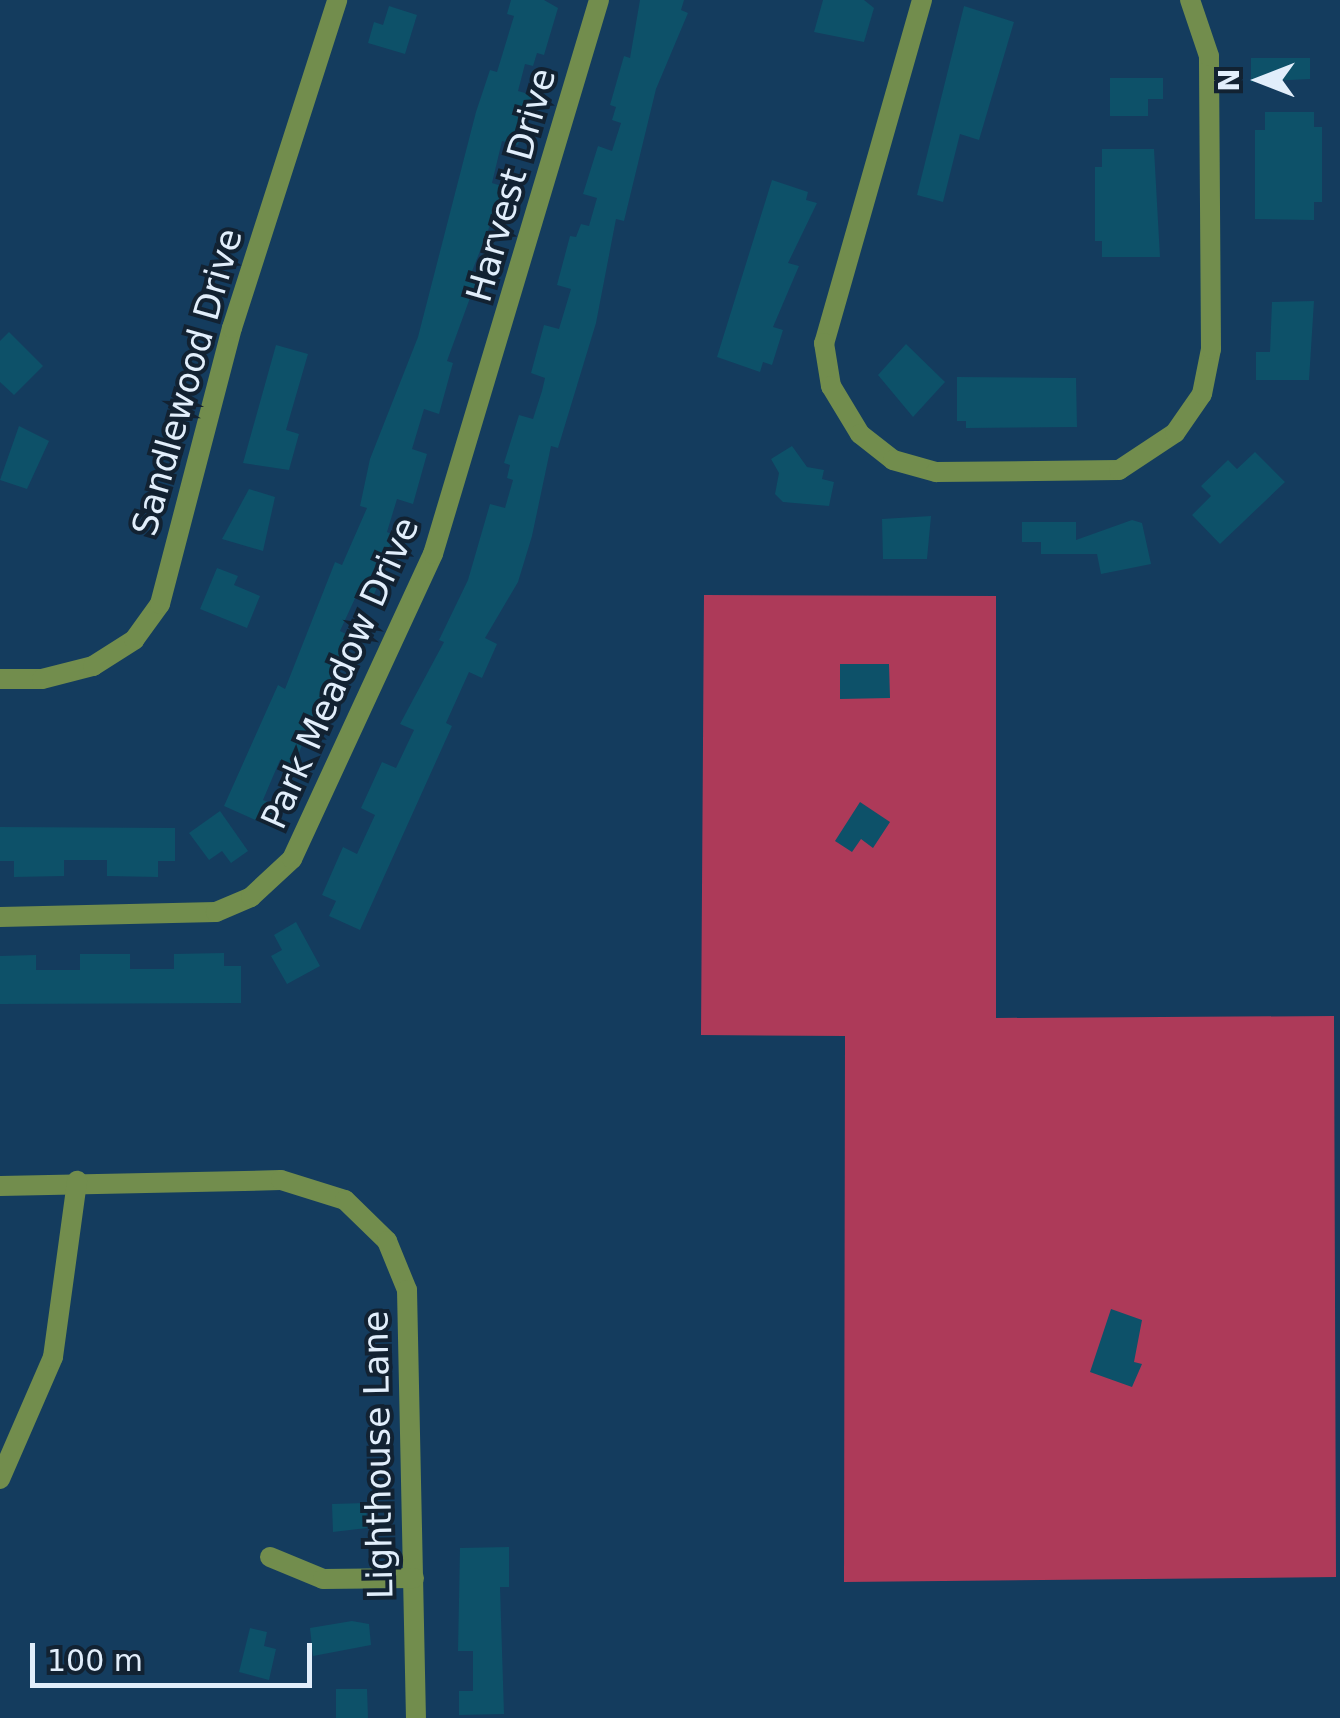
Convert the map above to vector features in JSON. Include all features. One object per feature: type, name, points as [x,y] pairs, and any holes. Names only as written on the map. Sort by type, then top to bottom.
[{"type":"street","name":"Sandlewood Drive","points":[[0,679],[42,678],[93,666],[134,640],[160,604],[232,328],[337,0]]},
{"type":"street","name":"Harvest Drive","points":[[486,389],[599,0]]},
{"type":"street","points":[[922,0],[828,318],[831,386],[872,445],[892,460],[936,472],[1119,470],[1156,450],[1191,412],[1208,373],[1210,334],[1209,56],[1190,0]]},
{"type":"street","name":"Park Meadow Drive","points":[[0,917],[194,916],[236,906],[278,876],[304,838],[433,554],[486,389]]},
{"type":"street","name":"Lighthouse Lane","points":[[0,1186],[281,1180],[345,1200],[387,1241],[407,1290],[416,1718]]},
{"type":"street","points":[[0,1479],[53,1358],[77,1182]]},
{"type":"street","points":[[270,1558],[323,1580],[414,1578]]},
{"type":"shaded area","points":[[704,595],[996,596],[996,1018],[1334,1016],[1336,1577],[844,1582],[845,1036],[701,1035]]},
{"type":"building","points":[[511,0],[544,0],[558,8],[544,55],[537,53],[533,66],[525,64],[518,91],[532,95],[518,145],[502,141],[492,183],[505,187],[471,274],[478,276],[447,361],[453,363],[439,414],[424,409],[412,449],[427,454],[413,504],[397,499],[387,532],[394,535],[388,550],[393,552],[371,601],[357,594],[340,631],[354,638],[333,685],[326,682],[294,766],[280,760],[263,800],[277,806],[269,826],[224,806],[278,685],[285,689],[335,562],[342,565],[367,508],[360,506],[370,459],[418,337],[476,112],[490,70],[497,72],[514,16],[507,14]]},
{"type":"building","points":[[640,0],[684,0],[681,10],[688,13],[656,89],[624,221],[616,219],[596,323],[558,448],[551,446],[532,536],[518,582],[485,638],[497,644],[482,678],[469,672],[446,723],[452,726],[360,930],[329,916],[336,901],[322,895],[343,847],[357,854],[375,815],[361,808],[382,762],[396,768],[414,730],[400,724],[444,642],[439,640],[468,580],[490,504],[505,508],[513,480],[507,478],[510,465],[504,463],[519,415],[533,419],[545,378],[531,373],[544,325],[559,329],[571,289],[557,285],[570,236],[576,237],[581,224],[589,226],[597,198],[583,194],[598,146],[612,151],[621,123],[612,120],[616,107],[610,105],[624,56],[630,58]]},
{"type":"building","points":[[823,0],[864,0],[874,8],[864,42],[814,32]]},
{"type":"building","points":[[389,6],[417,15],[405,54],[368,43],[374,22],[383,25]]},
{"type":"building","points":[[964,6],[1014,22],[979,140],[960,134],[943,202],[917,195]]},
{"type":"building","points":[[1251,58],[1310,58],[1310,79],[1251,82]]},
{"type":"building","points":[[1110,78],[1163,78],[1163,99],[1148,99],[1148,116],[1110,116]]},
{"type":"building","points":[[1265,112],[1314,112],[1314,127],[1322,127],[1322,202],[1314,202],[1314,220],[1255,219],[1255,130],[1265,130]]},
{"type":"building","points":[[1102,149],[1154,149],[1160,257],[1102,257],[1102,241],[1095,241],[1095,167],[1102,167]]},
{"type":"building","points":[[772,180],[808,192],[806,200],[817,203],[788,263],[799,266],[773,327],[783,330],[772,365],[763,362],[760,372],[717,357]]},
{"type":"building","points":[[1314,301],[1309,380],[1256,380],[1256,352],[1270,352],[1272,302]]},
{"type":"building","points":[[9,332],[43,366],[14,395],[0,382],[0,341]]},
{"type":"building","points":[[906,344],[945,382],[913,417],[878,375]]},
{"type":"building","points":[[276,345],[308,354],[286,430],[299,434],[289,470],[243,463]]},
{"type":"building","points":[[957,377],[1076,378],[1077,427],[966,428],[966,421],[957,421]]},
{"type":"building","points":[[19,426],[49,441],[27,489],[0,480]]},
{"type":"building","points":[[792,446],[807,467],[824,470],[822,479],[834,482],[829,506],[783,502],[775,494],[779,473],[771,459]]},
{"type":"building","points":[[1255,452],[1285,482],[1220,544],[1192,515],[1211,496],[1201,486],[1228,460],[1237,469]]},
{"type":"building","points":[[249,489],[275,497],[263,551],[222,539]]},
{"type":"building","points":[[931,516],[927,559],[883,559],[882,519]]},
{"type":"building","points":[[1132,520],[1142,523],[1151,564],[1101,574],[1097,554],[1041,554],[1041,542],[1022,542],[1022,522],[1076,522],[1076,540]]},
{"type":"building","points":[[217,568],[238,576],[234,585],[260,596],[247,628],[200,609]]},
{"type":"building","points":[[840,664],[889,664],[890,698],[840,699]]},
{"type":"building","points":[[860,802],[890,822],[873,848],[861,839],[852,852],[835,841]]},
{"type":"building","points":[[220,811],[248,851],[231,863],[222,851],[209,860],[189,833]]},
{"type":"building","points":[[0,827],[175,828],[175,861],[158,861],[158,877],[107,876],[107,860],[64,860],[64,876],[14,877],[14,861],[0,861]]},
{"type":"building","points":[[296,922],[320,966],[287,984],[271,956],[282,950],[274,935]]},
{"type":"building","points":[[224,953],[224,966],[241,966],[241,1003],[0,1004],[0,956],[36,955],[36,970],[80,970],[80,954],[130,954],[130,969],[174,969],[174,954]]},
{"type":"building","points":[[1111,1309],[1142,1320],[1134,1362],[1142,1364],[1132,1387],[1090,1372]]},
{"type":"building","points":[[366,1503],[367,1528],[333,1532],[332,1504]]},
{"type":"building","points":[[509,1547],[509,1587],[500,1587],[504,1714],[459,1715],[459,1691],[473,1691],[473,1651],[458,1651],[460,1548]]},
{"type":"building","points":[[352,1621],[369,1624],[371,1645],[313,1656],[310,1628]]},
{"type":"building","points":[[250,1628],[267,1632],[264,1646],[276,1649],[269,1680],[239,1672]]},
{"type":"building","points":[[336,1689],[367,1689],[368,1718],[336,1718]]}]
